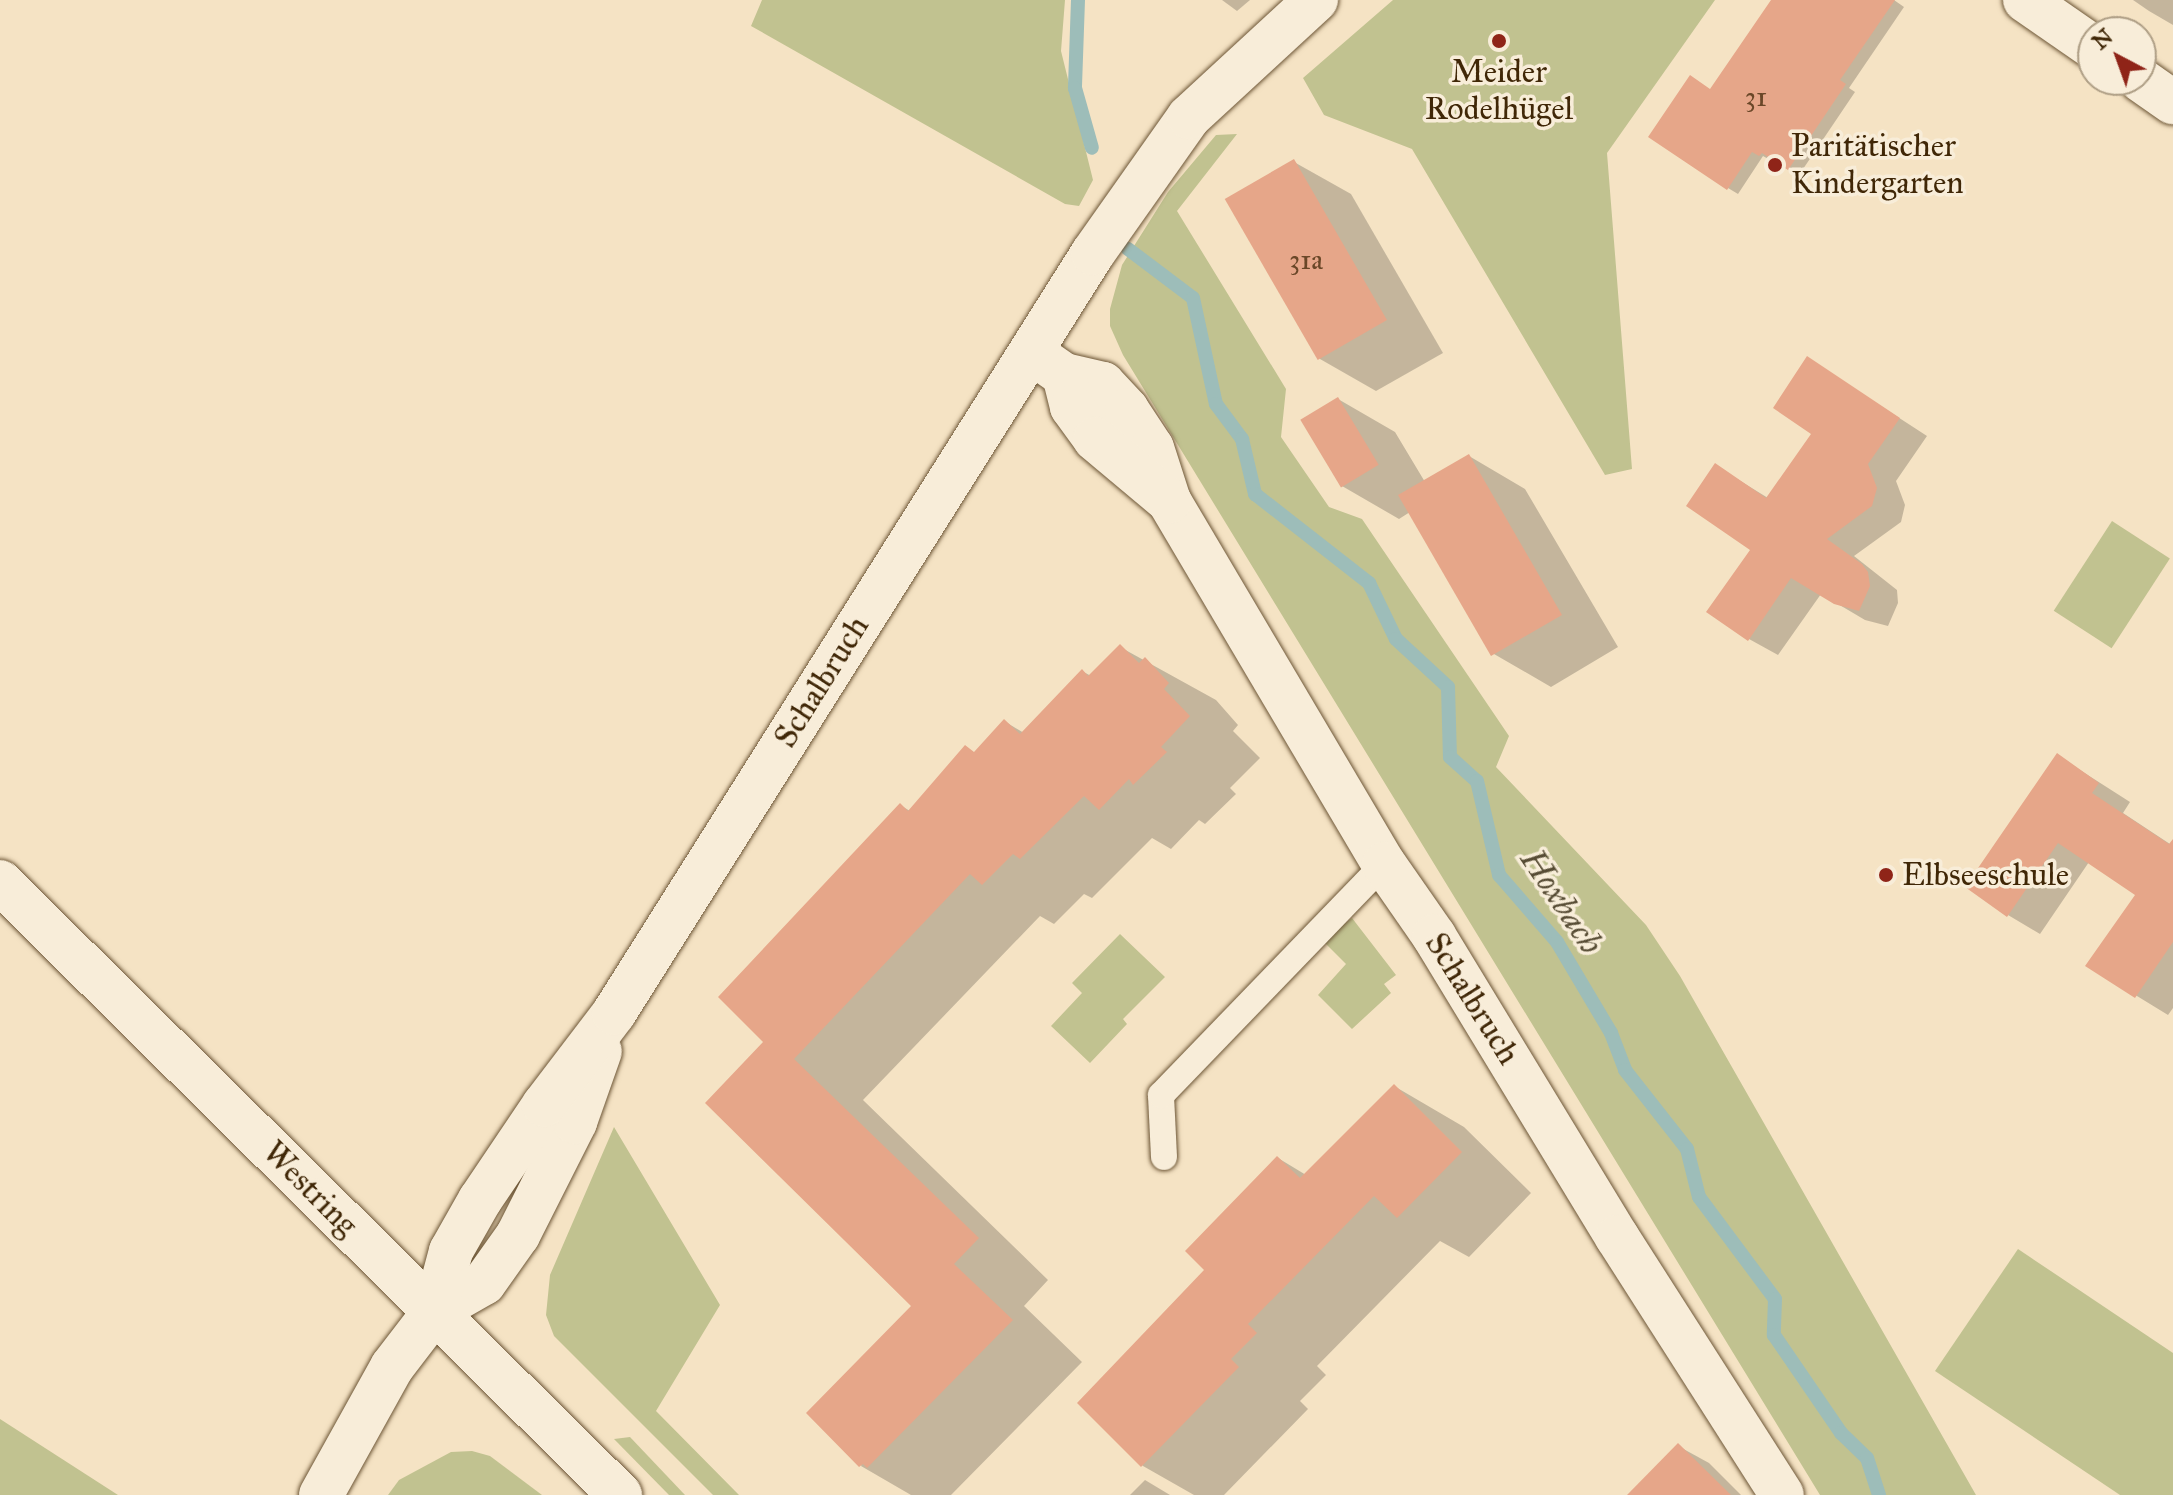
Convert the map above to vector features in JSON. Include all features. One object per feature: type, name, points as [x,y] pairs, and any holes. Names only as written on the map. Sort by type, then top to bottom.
[{"type":"street","name":"Schalbruch","points":[[321,1495],[392,1367],[435,1311],[451,1251],[480,1200],[544,1105],[614,1013],[1047,363],[1093,253],[1189,117],[1316,0]]},
{"type":"street","points":[[2025,0],[2077,36]]},
{"type":"street","name":"Schalbruch","points":[[1047,363],[1103,384],[1127,410],[1152,448],[1169,501],[1384,864],[1434,936],[1617,1237],[1782,1495]]},
{"type":"street","name":"Westring","points":[[0,882],[620,1495]]},
{"type":"lane","points":[[1164,1157],[1161,1095],[1384,864]]},
{"type":"green space","points":[[762,0],[1065,0],[1061,51],[1093,180],[1079,206],[1065,204],[751,26]]},
{"type":"green space","points":[[1393,0],[1715,0],[1607,153],[1632,469],[1605,475],[1412,149],[1324,115],[1303,78]]},
{"type":"green space","points":[[1237,134],[1177,211],[1286,389],[1281,437],[1329,507],[1362,519],[1509,736],[1496,767],[1646,925],[1680,976],[1976,1495],[1820,1495],[1123,355],[1110,326],[1110,309],[1122,265],[1168,192],[1216,135]]},
{"type":"green space","points":[[2112,521],[2170,559],[2112,648],[2054,611]]},
{"type":"green space","points":[[1352,918],[1396,975],[1384,984],[1391,993],[1352,1029],[1318,995],[1346,964],[1323,941]]},
{"type":"green space","points":[[1120,934],[1165,977],[1123,1019],[1127,1024],[1090,1063],[1051,1026],[1082,993],[1072,983]]},
{"type":"green space","points":[[614,1127],[720,1305],[656,1411],[739,1495],[713,1495],[554,1336],[546,1315],[550,1275]]},
{"type":"green space","points":[[2018,1249],[2173,1353],[2173,1495],[2120,1495],[1935,1371]]},
{"type":"green space","points":[[0,1419],[118,1495],[0,1495]]},
{"type":"green space","points":[[630,1437],[685,1495],[669,1495],[614,1439]]},
{"type":"green space","points":[[472,1451],[490,1456],[542,1495],[388,1495],[399,1480],[451,1452]]},
{"type":"building","points":[[1771,0],[1895,0],[1840,80],[1846,84],[1788,170],[1762,153],[1759,156],[1752,152],[1727,190],[1648,137],[1690,75],[1710,89]]},
{"type":"building","points":[[1294,159],[1387,320],[1318,360],[1225,199]]},
{"type":"building","points":[[1807,356],[1900,418],[1868,464],[1877,488],[1872,506],[1827,539],[1862,564],[1868,572],[1870,586],[1859,611],[1834,604],[1791,578],[1748,641],[1706,612],[1750,550],[1686,506],[1715,463],[1766,498],[1811,434],[1773,408]]},
{"type":"building","points":[[1338,397],[1379,465],[1341,487],[1300,420]]},
{"type":"building","points":[[1469,454],[1562,615],[1491,656],[1398,495]]},
{"type":"building","points":[[1120,644],[1139,663],[1145,657],[1169,683],[1164,689],[1190,716],[1161,747],[1167,752],[1133,785],[1129,779],[1099,810],[1084,796],[1020,859],[1013,854],[982,885],[970,874],[794,1059],[979,1238],[954,1264],[1013,1320],[867,1468],[863,1464],[859,1467],[806,1413],[911,1306],[705,1103],[763,1042],[718,997],[900,803],[908,811],[965,745],[974,752],[1004,719],[1020,734],[1082,669],[1088,676]]},
{"type":"building","points":[[2057,753],[2099,783],[2092,793],[2169,844],[2173,839],[2173,942],[2135,998],[2085,966],[2135,895],[2058,843],[2007,917],[1965,887]]},
{"type":"building","points":[[1394,1084],[1462,1152],[1397,1218],[1374,1196],[1248,1324],[1257,1333],[1231,1359],[1239,1367],[1141,1467],[1077,1403],[1204,1270],[1185,1251],[1277,1156],[1300,1178]]},
{"type":"building","points":[[1678,1443],[1731,1495],[1627,1495]]},
{"type":"waterway","name":"Hoxbach","points":[[1078,0],[1075,88],[1092,148]]},
{"type":"waterway","name":"Hoxbach","points":[[1128,249],[1193,298],[1216,404],[1242,439],[1255,494],[1369,583],[1396,639],[1448,687],[1450,757],[1477,781],[1499,875],[1557,942],[1611,1033],[1625,1070],[1687,1149],[1699,1197],[1775,1299],[1774,1335],[1841,1433],[1867,1458],[1879,1495]]},
{"type":"place","name":"Meider Rodelhügel","points":[[1499,41]]},
{"type":"place","name":"Paritätischer Kindergarten","points":[[1775,165]]},
{"type":"place","name":"Elbseeschule","points":[[1886,875]]}]
